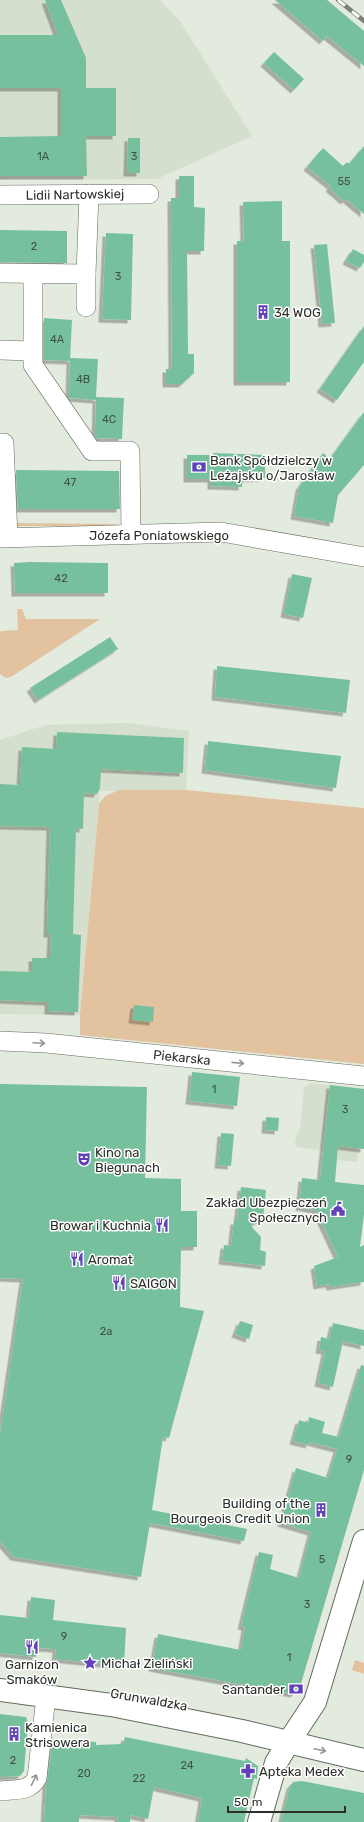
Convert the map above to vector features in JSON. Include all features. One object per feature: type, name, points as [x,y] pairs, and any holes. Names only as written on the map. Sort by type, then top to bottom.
[{"type":"main road","points":[[259,1822],[276,1763],[292,1736],[316,1702],[364,1541]]},
{"type":"main road","name":"Grunwaldzka","points":[[0,1676],[53,1683],[166,1702],[292,1736]]},
{"type":"main road","name":"Grunwaldzka","points":[[0,1690],[111,1705],[242,1731],[292,1736]]},
{"type":"main road","points":[[292,1736],[364,1746]]},
{"type":"main road","points":[[292,1736],[364,1760]]},
{"type":"street","points":[[86,307],[89,194]]},
{"type":"street","name":"Lidii Nartowskiej","points":[[0,195],[149,194]]},
{"type":"street","points":[[0,273],[86,274]]},
{"type":"street","points":[[33,274],[33,365],[92,451],[130,451],[131,534]]},
{"type":"street","points":[[0,350],[32,351]]},
{"type":"street","points":[[0,443],[4,443],[4,537]]},
{"type":"street","name":"Józefa Poniatowskiego","points":[[4,537],[221,532],[364,557]]},
{"type":"street","name":"Piekarska","points":[[0,1041],[53,1044],[364,1076]]},
{"type":"street","points":[[0,1791],[28,1788],[34,1784],[37,1778],[46,1696]]},
{"type":"shaded area","points":[[0,0],[160,0],[180,21],[252,136],[157,179],[0,180]]},
{"type":"shaded area","points":[[14,523],[116,524],[115,526],[14,526]]},
{"type":"shaded area","points":[[17,609],[22,609],[26,619],[100,619],[11,677],[6,678],[0,674],[0,634],[1,631],[18,630]]},
{"type":"shaded area","points":[[128,723],[189,731],[186,790],[100,791],[80,1015],[0,1014],[0,740],[45,725]]},
{"type":"shaded area","points":[[119,790],[186,790],[364,808],[364,1064],[80,1035],[80,1015],[99,804],[105,796]]},
{"type":"shaded area","points":[[311,1083],[364,1089],[357,1162],[337,1160],[337,1153],[297,1147],[295,1143],[297,1133],[300,1129],[304,1087]]},
{"type":"shaded area","points":[[355,1660],[364,1663],[364,1674],[352,1670]]},
{"type":"building","points":[[45,0],[61,0],[86,58],[86,88],[116,88],[116,136],[86,136],[87,176],[0,176],[0,137],[61,136],[61,88],[0,88],[0,35],[58,35]]},
{"type":"building","points":[[275,0],[327,0],[364,31],[364,66],[327,36],[323,41]]},
{"type":"building","points":[[274,52],[304,79],[294,90],[264,63]]},
{"type":"building","points":[[128,138],[140,138],[140,173],[127,173]]},
{"type":"building","points":[[364,146],[364,214],[346,199],[344,201],[329,188],[331,186],[307,167],[323,148],[343,166],[347,162],[349,164]]},
{"type":"building","points":[[179,176],[194,176],[194,207],[205,208],[204,251],[187,251],[188,354],[194,354],[194,373],[182,384],[166,384],[166,369],[172,369],[171,198],[179,198]]},
{"type":"building","name":"34 WOG","points":[[282,201],[282,241],[290,241],[290,382],[237,382],[237,241],[244,241],[243,202]]},
{"type":"building","points":[[0,230],[67,231],[67,263],[0,262]]},
{"type":"building","points":[[106,233],[133,234],[131,320],[102,319]]},
{"type":"building","points":[[327,244],[335,323],[322,324],[314,245]]},
{"type":"building","points":[[353,249],[364,255],[364,262],[360,268],[346,261]]},
{"type":"building","points":[[44,318],[72,320],[70,361],[44,360]]},
{"type":"building","points":[[364,326],[364,362],[337,400],[320,389]]},
{"type":"building","points":[[70,358],[98,359],[96,397],[124,398],[122,439],[97,438],[95,436],[96,400],[69,398]]},
{"type":"building","points":[[364,412],[364,465],[338,495],[333,523],[294,516],[299,487],[323,453],[330,459]]},
{"type":"building","points":[[213,453],[265,455],[265,478],[242,479],[242,487],[211,486],[211,479],[187,479],[187,455],[213,455]]},
{"type":"building","points":[[16,470],[119,471],[120,509],[18,509]]},
{"type":"building","points":[[14,563],[108,563],[108,593],[15,593]]},
{"type":"building","points":[[292,574],[312,578],[303,618],[284,614]]},
{"type":"building","points":[[110,637],[118,649],[38,700],[30,688]]},
{"type":"building","points":[[217,666],[350,680],[346,713],[215,697]]},
{"type":"building","points":[[57,732],[184,738],[183,773],[101,769],[100,788],[97,794],[84,793],[83,829],[76,828],[73,934],[81,935],[78,1012],[48,1011],[48,1002],[0,1000],[0,971],[32,972],[32,958],[50,958],[51,934],[47,934],[50,827],[0,826],[0,784],[20,785],[22,747],[56,749]]},
{"type":"building","points":[[208,741],[341,756],[336,788],[205,770]]},
{"type":"building","points":[[134,1005],[154,1007],[153,1022],[132,1020]]},
{"type":"building","points":[[192,1072],[240,1077],[237,1106],[189,1101]]},
{"type":"building","points":[[0,1084],[147,1087],[145,1178],[181,1179],[181,1211],[197,1211],[197,1247],[181,1247],[180,1307],[204,1311],[169,1438],[163,1437],[152,1510],[247,1529],[244,1541],[150,1523],[141,1577],[14,1557],[0,1541],[0,1435],[23,1279],[0,1278]]},
{"type":"building","points":[[330,1085],[364,1089],[364,1149],[338,1146],[335,1182],[364,1185],[364,1214],[360,1247],[364,1245],[364,1282],[330,1287],[329,1284],[317,1286],[314,1266],[338,1257],[316,1210],[299,1207],[302,1178],[320,1180]]},
{"type":"building","points":[[266,1117],[279,1118],[278,1131],[265,1130]]},
{"type":"building","points":[[221,1133],[234,1134],[231,1166],[218,1165]]},
{"type":"building","points":[[241,1187],[266,1190],[263,1218],[251,1226],[261,1237],[260,1250],[266,1252],[265,1266],[222,1261],[224,1245],[231,1246],[234,1221],[237,1221]]},
{"type":"building","points":[[240,1321],[253,1325],[249,1339],[235,1334]]},
{"type":"building","points":[[333,1323],[364,1330],[364,1346],[343,1341],[333,1387],[318,1383],[325,1351],[319,1350],[321,1337],[329,1339]]},
{"type":"building","points":[[361,1365],[364,1366],[364,1470],[300,1687],[294,1694],[152,1668],[158,1634],[241,1650],[245,1627],[241,1626],[259,1552],[273,1555],[270,1569],[299,1578],[311,1532],[281,1523],[296,1468],[328,1478],[337,1449],[310,1442],[309,1445],[293,1441],[299,1420],[308,1423],[309,1417],[325,1422],[322,1433],[339,1437]]},
{"type":"building","points":[[31,1597],[55,1600],[53,1620],[126,1628],[124,1666],[55,1659],[56,1649],[37,1648],[36,1657],[0,1653],[0,1615],[29,1618]]},
{"type":"building","name":"Kamienica Strisowera","points":[[0,1714],[26,1717],[28,1723],[24,1771],[20,1776],[0,1777]]},
{"type":"building","points":[[125,1737],[245,1761],[246,1758],[258,1766],[257,1779],[254,1778],[244,1822],[198,1822],[202,1798],[154,1787],[148,1819],[131,1815],[130,1822],[117,1822],[118,1817],[79,1815],[79,1822],[44,1822],[46,1785],[52,1740],[96,1742],[96,1745],[123,1744]]},
{"type":"building","points":[[302,1781],[364,1793],[364,1822],[281,1822],[290,1786],[293,1782]]},
{"type":"railway","points":[[338,0],[364,21]]},
{"type":"place","name":"34 WOG","points":[[263,312]]},
{"type":"place","name":"Bank Spółdzielczy w Leżajsku o/Jarosław","points":[[199,467]]},
{"type":"place","name":"Kino na Biegunach","points":[[84,1159]]},
{"type":"place","name":"Zakład Ubezpieczeń Społecznych","points":[[338,1209]]},
{"type":"place","name":"Browar i Kuchnia","points":[[162,1225]]},
{"type":"place","name":"Aromat","points":[[77,1259]]},
{"type":"place","name":"SAIGON","points":[[119,1283]]},
{"type":"place","name":"Building of the Bourgeois Credit Union","points":[[321,1510]]},
{"type":"place","name":"Garnizon Smaków","points":[[32,1647]]},
{"type":"place","name":"Michał Zieliński","points":[[90,1663]]},
{"type":"place","name":"Santander","points":[[296,1689]]},
{"type":"place","name":"Kamienica Strisowera","points":[[14,1734]]},
{"type":"place","name":"Apteka Medex","points":[[248,1771]]}]
